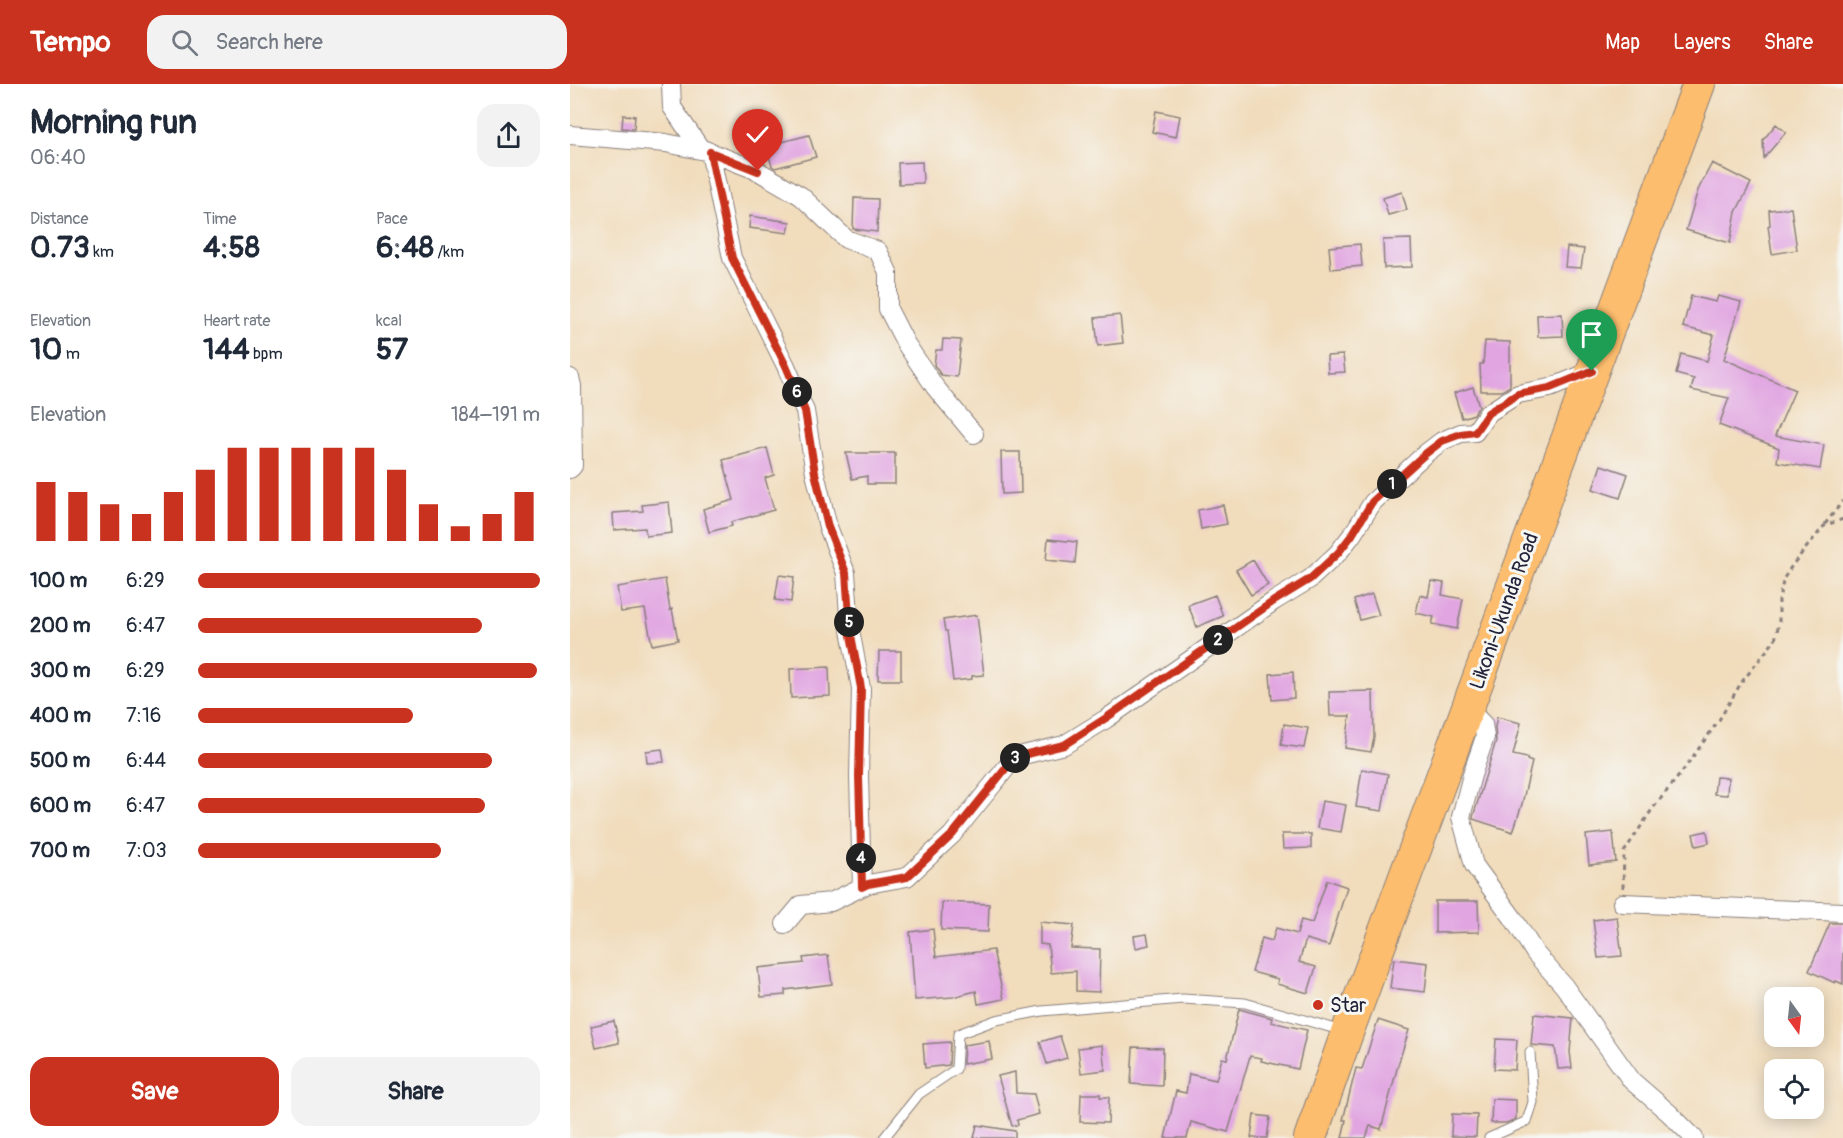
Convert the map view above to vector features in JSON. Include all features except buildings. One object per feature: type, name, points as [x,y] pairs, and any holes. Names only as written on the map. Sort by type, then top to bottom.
[{"type":"highway","name":"Likoni-Ukunda Road","points":[[1310,1138],[1699,84]]},
{"type":"street","points":[[671,84],[672,107],[700,148],[758,171],[801,196],[846,239],[878,251],[888,272],[888,309],[906,344],[935,387],[974,434]]},
{"type":"street","points":[[570,135],[666,143],[710,152]]},
{"type":"street","points":[[710,152],[732,258],[781,356],[805,411],[817,484],[828,527],[846,573],[850,630],[861,688],[859,776],[862,887]]},
{"type":"street","points":[[785,924],[801,904],[831,902],[868,884],[907,877],[952,835],[1015,757],[1064,745],[1274,601],[1310,579],[1338,553],[1372,502],[1442,441],[1475,432],[1488,413],[1518,394],[1550,388],[1592,371]]},
{"type":"street","points":[[570,378],[573,466],[570,469]]},
{"type":"street","points":[[1468,709],[1483,724],[1485,737],[1461,817],[1474,865],[1513,918],[1535,953],[1564,986],[1632,1081],[1694,1138]]},
{"type":"street","points":[[1622,903],[1843,912]]},
{"type":"lane","points":[[884,1138],[919,1094],[956,1069],[958,1034],[996,1020],[1042,1011],[1183,999],[1245,1004],[1347,1033]]},
{"type":"lane","points":[[1489,1138],[1527,1121],[1533,1102],[1530,1052]]},
{"type":"path","points":[[1622,903],[1624,852],[1653,808],[1719,720],[1741,683],[1775,640],[1779,623],[1779,598],[1785,578],[1793,564],[1843,501]]},
{"type":"path","points":[[1824,526],[1843,519]]},
{"type":"place","name":"Star","points":[[1318,1005]]},
{"type":"route","points":[[758,171],[710,152],[732,258],[786,366],[805,411],[815,473],[828,527],[846,573],[850,630],[861,688],[859,776],[862,887],[907,877],[952,835],[1015,757],[1064,745],[1274,601],[1310,579],[1338,553],[1372,502],[1442,441],[1475,432],[1488,413],[1518,394],[1550,388],[1592,371]]}]
